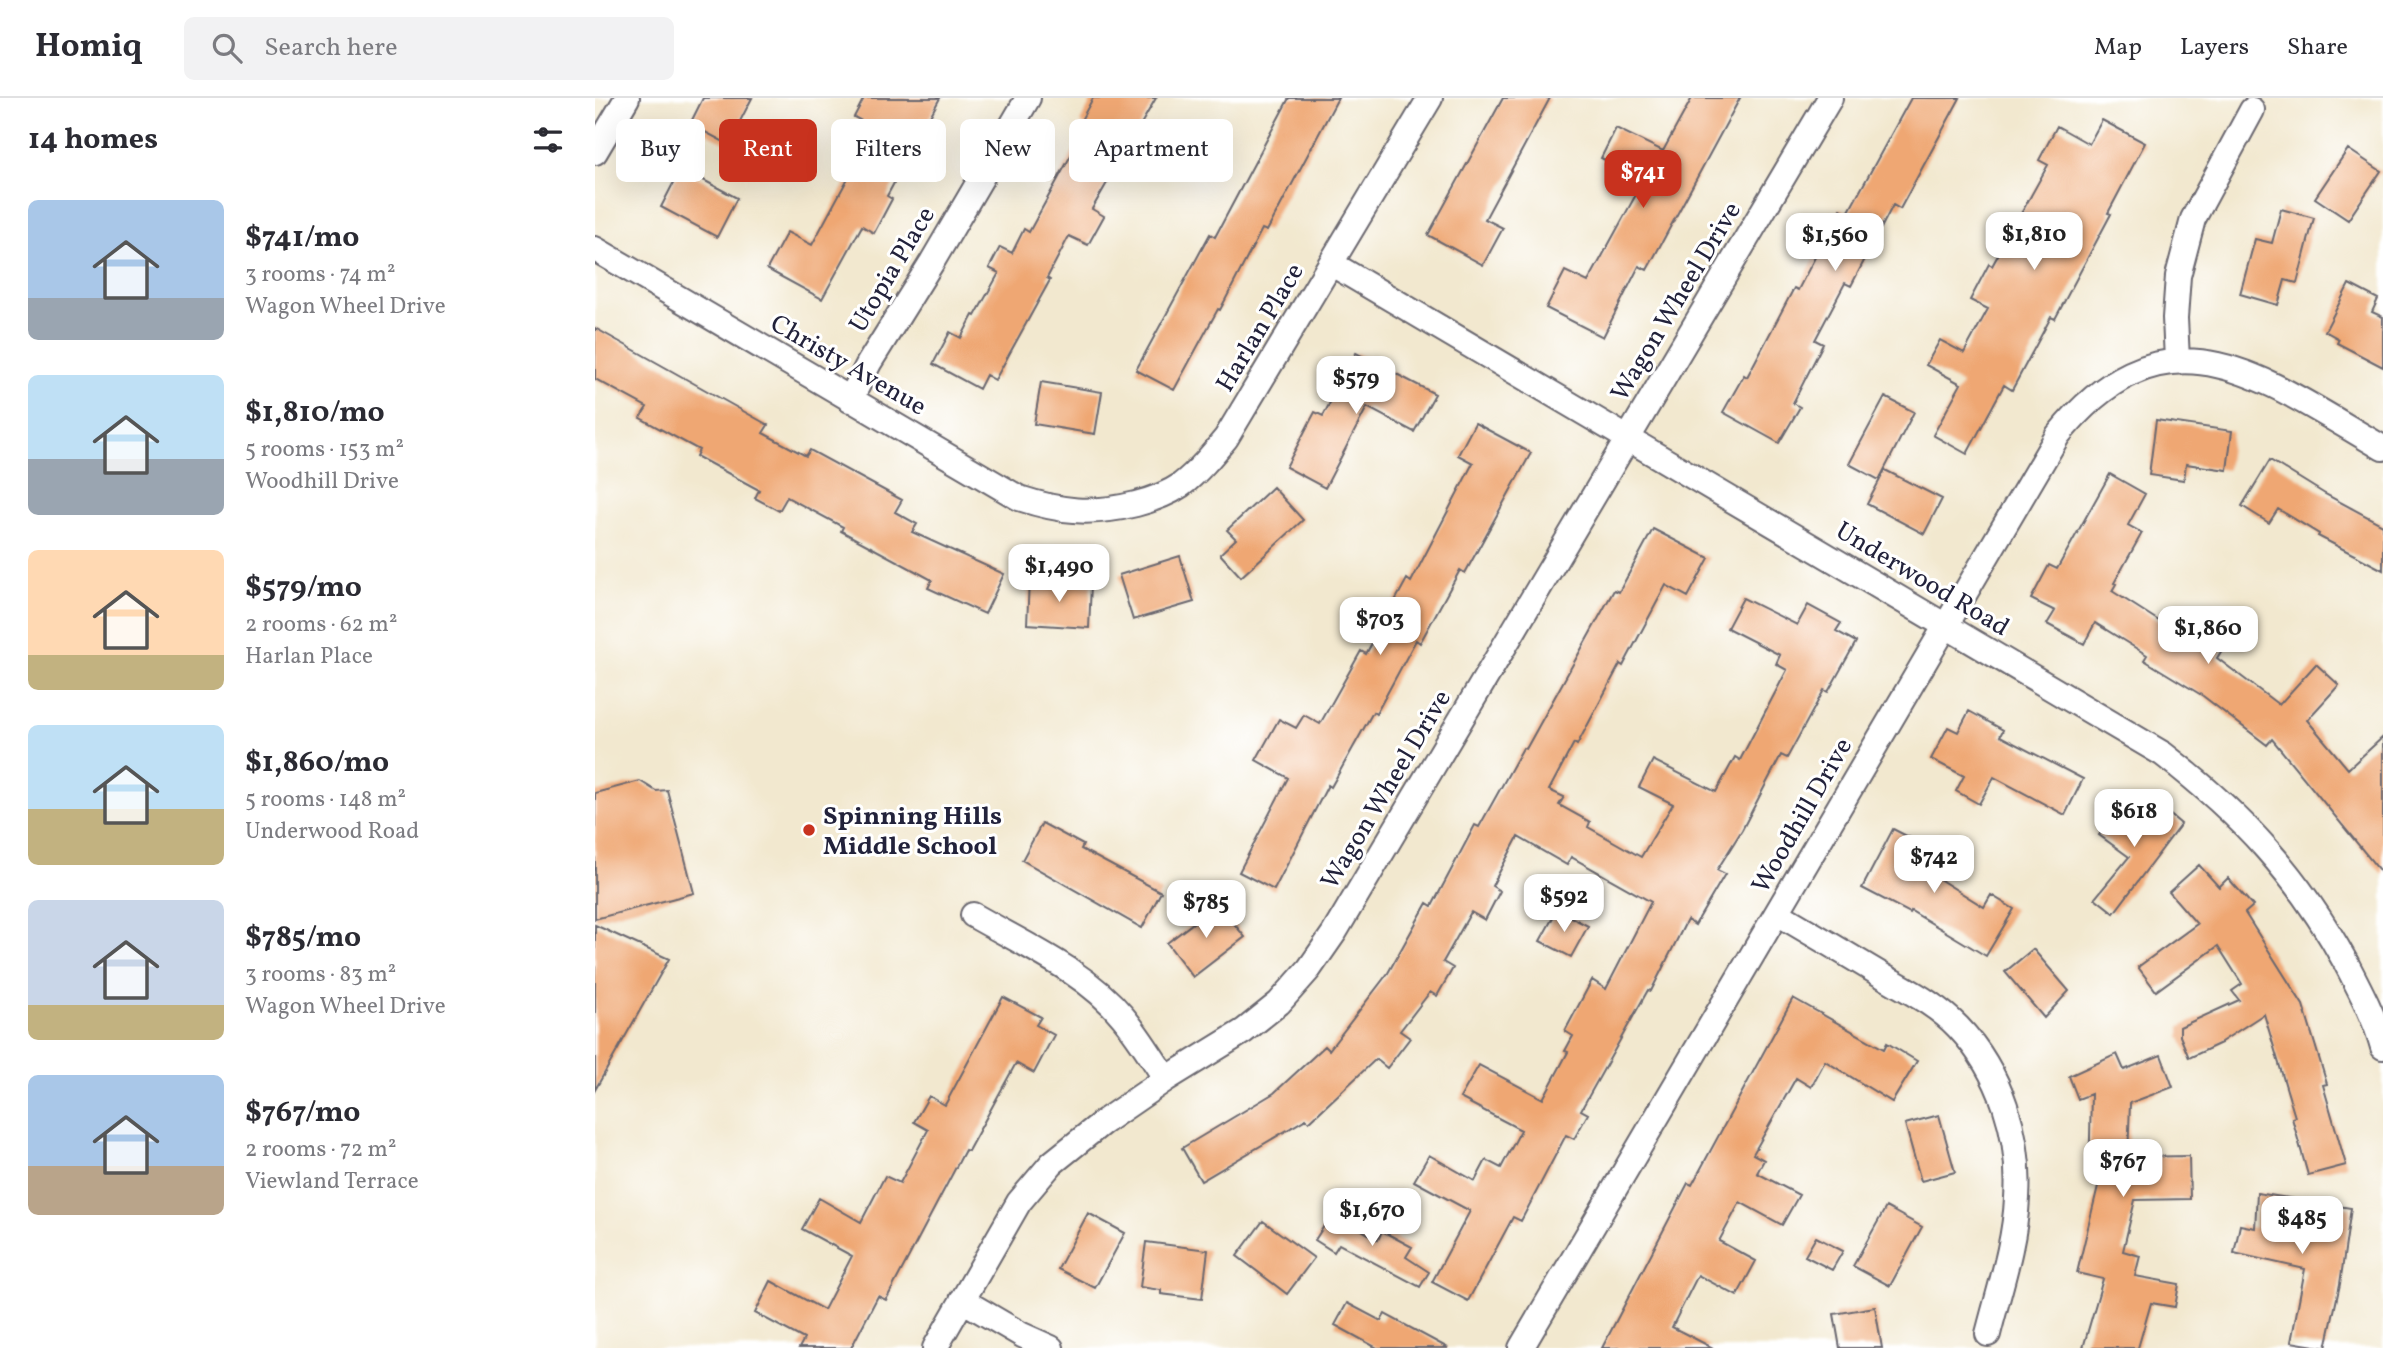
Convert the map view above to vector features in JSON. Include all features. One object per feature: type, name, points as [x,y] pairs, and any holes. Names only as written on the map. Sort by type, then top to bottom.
[{"type":"street","points":[[595,152],[627,98]]},
{"type":"street","name":"Utopia Place","points":[[850,400],[869,363],[1028,98]]},
{"type":"street","name":"Harlan Place","points":[[1079,512],[1108,511],[1150,500],[1179,486],[1205,464],[1226,438],[1430,98]]},
{"type":"street","name":"Wagon Wheel Drive","points":[[935,1348],[1019,1202],[1052,1163],[1102,1123],[1166,1079],[1244,1031],[1279,1003],[1309,969],[1335,933],[1831,98]]},
{"type":"street","points":[[2252,110],[2193,219],[2178,276],[2175,318],[2177,360],[2223,366],[2267,380],[2383,448]]},
{"type":"street","name":"Christy Avenue","points":[[595,249],[1019,498],[1049,508],[1079,512]]},
{"type":"street","name":"Underwood Road","points":[[1332,264],[2163,754],[2225,805],[2259,838],[2296,883],[2328,930],[2360,990],[2383,1047]]},
{"type":"street","name":"Woodhill Drive","points":[[1521,1348],[2058,435],[2093,399],[2121,379],[2154,364],[2177,360]]},
{"type":"street","points":[[1777,913],[1932,1005],[1957,1026],[1977,1050],[1996,1083],[2012,1125],[2018,1160],[2017,1200],[2009,1248],[1988,1334]]},
{"type":"street","points":[[973,915],[1066,970],[1097,992],[1123,1016],[1166,1079]]},
{"type":"street","points":[[962,1300],[1022,1335],[1051,1348]]},
{"type":"building","points":[[703,98],[752,98],[741,119],[719,119],[719,139],[705,132],[705,119],[692,119]]},
{"type":"building","points":[[864,98],[940,98],[929,119],[854,117]]},
{"type":"building","points":[[1093,98],[1156,98],[1144,119],[1082,119]]},
{"type":"building","points":[[1289,98],[1338,98],[1267,231],[1262,229],[1174,390],[1136,370],[1210,234],[1215,237]]},
{"type":"building","points":[[1503,98],[1550,98],[1485,219],[1503,228],[1483,265],[1428,235]]},
{"type":"building","points":[[1692,98],[1740,98],[1647,270],[1639,266],[1603,337],[1546,308],[1565,271],[1588,282],[1644,180],[1601,158],[1616,128],[1663,151]]},
{"type":"building","points":[[1911,98],[1960,98],[1900,209],[1893,205],[1851,286],[1845,283],[1815,340],[1823,344],[1793,403],[1800,407],[1779,443],[1723,412],[1744,375],[1747,377],[1794,288],[1798,290],[1840,209],[1848,213]]},
{"type":"building","points":[[2102,120],[2145,143],[2055,319],[2051,317],[2012,390],[2004,385],[1967,454],[1933,435],[1961,384],[1926,365],[1940,340],[1964,353],[1988,309],[1970,300],[2048,165],[2039,160],[2057,126],[2089,144]]},
{"type":"building","points":[[2348,149],[2381,171],[2348,220],[2315,198]]},
{"type":"building","points":[[1069,159],[1069,182],[1108,182],[1092,209],[1104,216],[1088,245],[1069,236],[1047,278],[1050,280],[995,380],[986,375],[979,389],[933,364],[950,332],[961,338],[973,315],[975,316],[999,273],[989,268],[1000,247],[1012,253],[1024,229],[1029,232]]},
{"type":"building","points":[[705,181],[737,198],[717,237],[661,207],[674,182]]},
{"type":"building","points":[[846,182],[895,182],[887,196],[892,199],[874,233],[862,226],[822,299],[767,269],[787,232],[812,245]]},
{"type":"building","points":[[2281,209],[2314,218],[2297,283],[2285,280],[2278,305],[2240,294],[2255,239],[2272,243]]},
{"type":"building","points":[[2349,284],[2378,299],[2372,312],[2383,317],[2383,367],[2337,343],[2339,339],[2325,331]]},
{"type":"building","points":[[595,328],[768,425],[763,433],[806,456],[810,450],[902,500],[895,512],[917,524],[912,532],[1004,574],[985,614],[928,588],[932,580],[841,531],[843,527],[787,497],[779,511],[755,498],[759,490],[696,456],[699,450],[640,418],[647,407],[595,379]]},
{"type":"building","points":[[1356,353],[1435,394],[1414,432],[1367,407],[1325,488],[1286,467],[1315,412],[1323,416]]},
{"type":"building","points":[[1041,382],[1102,392],[1095,434],[1034,424]]},
{"type":"building","points":[[1885,397],[1914,412],[1879,480],[1849,464]]},
{"type":"building","points":[[2156,420],[2232,431],[2227,470],[2186,464],[2184,480],[2149,475]]},
{"type":"building","points":[[1475,423],[1531,453],[1465,573],[1460,570],[1420,643],[1416,640],[1376,714],[1373,712],[1331,787],[1328,785],[1274,890],[1239,872],[1288,778],[1256,760],[1279,719],[1296,728],[1304,715],[1320,724],[1361,651],[1366,654],[1407,579],[1411,582],[1473,463],[1458,455]]},
{"type":"building","points":[[2270,460],[2383,525],[2383,570],[2318,536],[2319,534],[2278,509],[2269,523],[2242,506]]},
{"type":"building","points":[[1885,470],[1942,499],[1924,534],[1867,504]]},
{"type":"building","points":[[2110,474],[2145,494],[2128,525],[2142,533],[2112,591],[2195,644],[2200,637],[2222,650],[2217,658],[2279,705],[2316,664],[2339,685],[2307,720],[2348,769],[2383,737],[2383,875],[2272,739],[2267,745],[2203,696],[2144,660],[2147,655],[2095,623],[2084,644],[2047,624],[2055,611],[2031,599],[2049,565],[2057,569]]},
{"type":"building","points":[[1273,487],[1303,520],[1241,577],[1220,554],[1236,539],[1227,530]]},
{"type":"building","points":[[1653,529],[1709,558],[1688,597],[1666,585],[1623,666],[1620,664],[1577,745],[1574,743],[1549,790],[1564,797],[1559,805],[1590,822],[1588,827],[1641,857],[1673,804],[1639,787],[1653,760],[1716,792],[1735,757],[1740,760],[1787,670],[1776,664],[1780,655],[1727,628],[1743,598],[1797,625],[1808,605],[1841,623],[1836,631],[1856,642],[1828,692],[1824,690],[1787,758],[1781,755],[1742,830],[1717,870],[1725,874],[1695,925],[1687,920],[1651,991],[1648,990],[1581,1110],[1588,1114],[1574,1139],[1566,1135],[1521,1221],[1513,1217],[1468,1301],[1432,1282],[1470,1211],[1414,1181],[1429,1155],[1475,1181],[1486,1160],[1501,1168],[1521,1130],[1460,1098],[1479,1065],[1543,1099],[1568,1052],[1565,1051],[1573,1036],[1565,1031],[1592,980],[1606,989],[1651,902],[1571,857],[1567,865],[1518,837],[1492,886],[1500,891],[1485,920],[1471,912],[1443,962],[1453,968],[1437,996],[1430,992],[1400,1031],[1410,1038],[1387,1068],[1376,1059],[1309,1122],[1306,1119],[1201,1181],[1182,1148],[1274,1093],[1325,1046],[1329,1050],[1388,973],[1427,903],[1432,906],[1475,825],[1479,827],[1523,748],[1526,749],[1614,590],[1619,592]]},
{"type":"building","points":[[1180,556],[1194,602],[1133,620],[1119,575]]},
{"type":"building","points":[[1029,581],[1091,585],[1089,628],[1027,624]]},
{"type":"building","points":[[1969,711],[2003,730],[2000,736],[2083,779],[2065,815],[1994,777],[1979,804],[1956,791],[1964,776],[1931,759],[1948,727],[1958,732]]},
{"type":"building","points":[[640,781],[656,791],[667,790],[694,893],[595,919],[595,793]]},
{"type":"building","points":[[2124,802],[2142,816],[2148,808],[2161,818],[2167,812],[2181,824],[2114,913],[2095,898],[2129,857],[2099,835]]},
{"type":"building","points":[[1042,823],[1083,845],[1081,849],[1161,892],[1142,928],[1022,860]]},
{"type":"building","points":[[1893,829],[1930,848],[1923,861],[1935,867],[1931,874],[1984,907],[1991,895],[2014,909],[1986,956],[1911,911],[1910,913],[1862,888]]},
{"type":"building","points":[[2199,865],[2219,887],[2228,878],[2253,906],[2245,913],[2303,1005],[2327,1084],[2323,1085],[2346,1165],[2308,1175],[2292,1118],[2295,1117],[2264,1014],[2221,1043],[2189,1058],[2180,1036],[2180,1027],[2239,1000],[2232,991],[2242,984],[2218,946],[2156,991],[2138,967],[2197,924],[2169,892]]},
{"type":"building","points":[[1218,904],[1245,937],[1193,977],[1167,943]]},
{"type":"building","points":[[1557,910],[1588,926],[1571,957],[1540,941]]},
{"type":"building","points":[[595,925],[669,959],[595,1090]]},
{"type":"building","points":[[2033,949],[2069,991],[2044,1018],[2005,972]]},
{"type":"building","points":[[1003,997],[1041,1017],[1036,1025],[1054,1035],[1034,1073],[1016,1063],[968,1151],[965,1150],[886,1300],[878,1296],[851,1348],[799,1348],[804,1339],[755,1313],[771,1281],[824,1310],[852,1256],[802,1229],[819,1198],[861,1222],[885,1176],[900,1183],[928,1130],[914,1122],[929,1096],[945,1105]]},
{"type":"building","points":[[1793,998],[1884,1049],[1887,1043],[1917,1061],[1892,1102],[1825,1061],[1811,1087],[1796,1078],[1753,1154],[1764,1160],[1757,1173],[1799,1195],[1782,1225],[1740,1202],[1719,1241],[1756,1261],[1737,1296],[1698,1275],[1672,1327],[1713,1348],[1602,1348],[1688,1183],[1692,1185]]},
{"type":"building","points":[[2117,1054],[2124,1070],[2161,1055],[2173,1087],[2130,1103],[2128,1157],[2189,1156],[2190,1199],[2135,1200],[2123,1251],[2140,1256],[2135,1276],[2179,1284],[2175,1307],[2151,1303],[2138,1348],[2083,1348],[2103,1279],[2077,1273],[2099,1182],[2089,1181],[2091,1094],[2078,1099],[2069,1076]]},
{"type":"building","points":[[1939,1115],[1955,1172],[1921,1181],[1905,1124]]},
{"type":"building","points":[[2257,1193],[2351,1208],[2340,1284],[2326,1348],[2291,1342],[2305,1269],[2234,1253],[2240,1225],[2255,1228]]},
{"type":"building","points":[[1886,1207],[1922,1227],[1890,1286],[1853,1266]]},
{"type":"building","points":[[1333,1212],[1378,1240],[1382,1231],[1412,1247],[1406,1257],[1429,1272],[1420,1287],[1339,1244],[1334,1252],[1315,1240]]},
{"type":"building","points":[[1088,1213],[1125,1233],[1095,1288],[1058,1269]]},
{"type":"building","points":[[1263,1221],[1314,1258],[1287,1294],[1237,1256]]},
{"type":"building","points":[[1816,1237],[1843,1251],[1832,1270],[1805,1256]]},
{"type":"building","points":[[1146,1242],[1208,1250],[1202,1299],[1161,1294],[1161,1290],[1140,1287]]},
{"type":"building","points":[[1347,1303],[1381,1321],[1385,1314],[1448,1348],[1377,1348],[1335,1325]]},
{"type":"building","points":[[1875,1307],[1882,1348],[1840,1348],[1834,1314]]},
{"type":"place","name":"Spinning Hills Middle School","points":[[809,830]]}]
